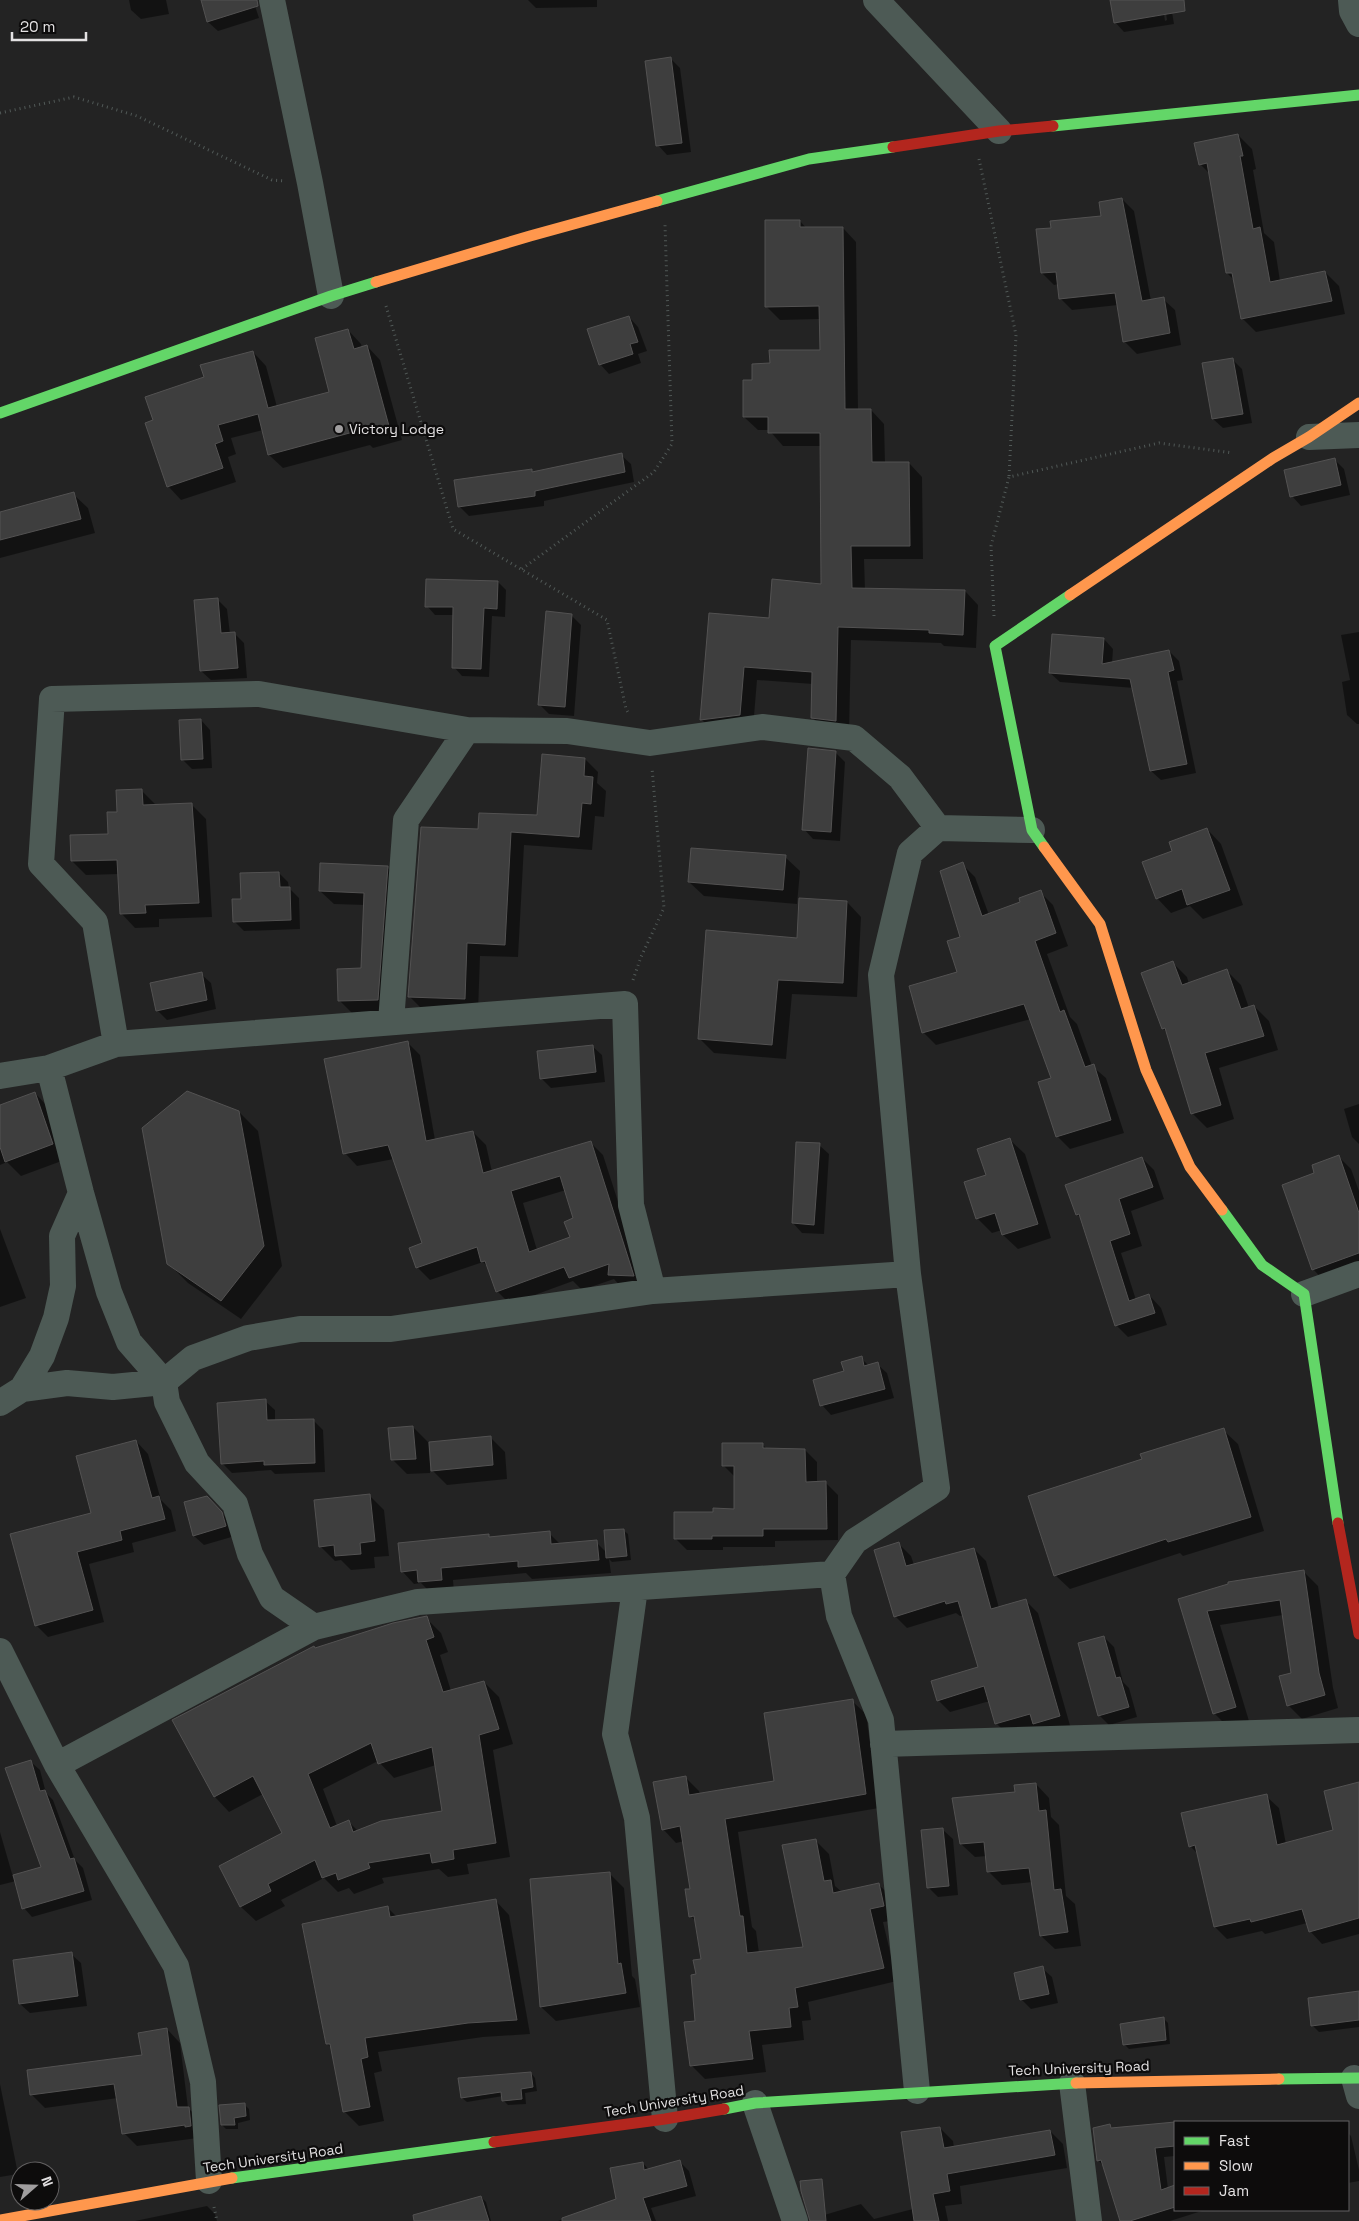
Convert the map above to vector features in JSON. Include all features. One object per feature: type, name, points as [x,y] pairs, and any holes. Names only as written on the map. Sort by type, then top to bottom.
[{"type":"street","points":[[272,0],[331,296]]},
{"type":"street","points":[[876,0],[987,133]]},
{"type":"street","points":[[1351,0],[1352,11],[1359,24]]},
{"type":"street","points":[[0,413],[331,296],[664,197],[809,159],[987,133],[1359,95]]},
{"type":"street","points":[[1359,403],[1309,437],[1273,458],[996,646],[1032,830],[1100,924],[1146,1070],[1190,1167],[1262,1265],[1304,1294],[1340,1540],[1359,1634]]},
{"type":"street","points":[[1309,437],[1359,435]]},
{"type":"street","points":[[116,1044],[95,922],[41,864],[52,699],[259,694],[467,730],[566,731],[650,743],[762,726],[854,738],[900,777],[938,828]]},
{"type":"street","points":[[391,1022],[406,820],[467,730]]},
{"type":"street","points":[[916,2091],[881,1720],[840,1616],[832,1574],[855,1541],[937,1488],[908,1274],[881,975],[910,853],[938,828],[1032,830]]},
{"type":"street","points":[[0,1076],[49,1068],[116,1044],[625,1004],[631,1205],[653,1291]]},
{"type":"street","points":[[49,1068],[109,1292],[129,1342],[164,1382],[167,1402],[197,1463],[235,1504],[250,1554],[272,1598],[314,1627]]},
{"type":"street","points":[[22,1389],[42,1356],[56,1318],[63,1286],[62,1236],[81,1193]]},
{"type":"street","points":[[0,1403],[22,1389],[67,1383],[113,1387],[164,1382],[193,1358],[248,1338],[300,1329],[391,1329],[653,1291],[908,1274]]},
{"type":"street","points":[[1304,1294],[1359,1274]]},
{"type":"street","points":[[57,1765],[314,1627],[418,1602],[832,1574]]},
{"type":"street","points":[[635,1588],[615,1734],[637,1818],[665,2120]]},
{"type":"street","points":[[0,1651],[57,1765],[176,1966],[203,2082],[209,2181]]},
{"type":"street","points":[[883,1744],[1359,1730]]},
{"type":"street","points":[[1072,2083],[1088,2221]]},
{"type":"street","name":"Tech University Road","points":[[0,2220],[209,2181],[665,2120],[755,2103],[916,2091],[1072,2083],[1357,2084]]},
{"type":"street","points":[[755,2103],[795,2221]]},
{"type":"path","points":[[0,113],[74,97],[137,116],[272,180],[310,184]]},
{"type":"path","points":[[987,133],[1016,334],[1009,477],[991,546],[996,646]]},
{"type":"path","points":[[522,569],[654,472],[672,444],[664,197]]},
{"type":"path","points":[[379,282],[453,529],[607,620],[626,709],[650,743],[664,908],[641,957],[625,1004]]},
{"type":"path","points":[[1009,477],[1158,444],[1235,453]]},
{"type":"building","points":[[201,0],[257,0],[258,6],[207,22]]},
{"type":"building","points":[[1110,0],[1184,0],[1185,11],[1114,23]]},
{"type":"building","points":[[671,57],[682,143],[656,146],[645,61]]},
{"type":"building","points":[[1238,134],[1243,156],[1240,156],[1253,229],[1260,227],[1270,282],[1325,271],[1332,301],[1241,319],[1232,273],[1226,273],[1207,163],[1199,165],[1194,143]]},
{"type":"building","points":[[1122,198],[1142,301],[1164,297],[1170,333],[1123,342],[1115,293],[1059,299],[1056,272],[1041,273],[1036,229],[1051,228],[1050,221],[1101,216],[1099,202]]},
{"type":"building","points":[[765,220],[800,220],[800,227],[843,227],[845,409],[871,409],[872,462],[909,462],[910,546],[851,546],[852,588],[965,590],[963,635],[929,633],[929,630],[838,627],[836,721],[811,718],[812,672],[744,667],[740,715],[700,720],[709,613],[769,618],[772,579],[821,584],[820,433],[768,433],[768,417],[743,417],[743,380],[752,380],[752,364],[770,363],[769,350],[820,350],[819,306],[765,307]]},
{"type":"building","points":[[629,316],[638,342],[630,344],[633,354],[599,365],[587,329]]},
{"type":"building","points":[[348,329],[354,349],[367,345],[389,426],[358,435],[357,431],[268,455],[258,414],[218,425],[223,441],[215,444],[223,468],[167,487],[145,423],[153,420],[145,397],[204,377],[200,365],[253,351],[268,408],[329,392],[315,338]]},
{"type":"building","points":[[1233,358],[1243,414],[1212,419],[1202,363]]},
{"type":"building","points":[[622,453],[625,472],[535,491],[535,496],[458,507],[454,480],[532,469],[532,472]]},
{"type":"building","points":[[1335,458],[1341,485],[1290,497],[1284,470]]},
{"type":"building","points":[[74,492],[81,519],[0,540],[0,512]]},
{"type":"building","points":[[426,579],[498,581],[497,609],[484,608],[481,669],[452,668],[453,607],[425,607]]},
{"type":"building","points":[[218,598],[221,633],[235,632],[238,668],[200,671],[194,600]]},
{"type":"building","points":[[546,611],[572,614],[565,707],[538,705]]},
{"type":"building","points":[[1052,634],[1104,638],[1102,664],[1169,650],[1174,670],[1168,672],[1187,764],[1150,771],[1130,679],[1049,673]]},
{"type":"building","points":[[201,719],[203,759],[181,760],[179,720]]},
{"type":"building","points":[[808,748],[836,751],[831,832],[802,830]]},
{"type":"building","points":[[542,754],[585,758],[584,776],[593,777],[591,804],[582,803],[579,837],[511,832],[505,945],[467,943],[465,999],[408,997],[421,827],[478,829],[479,813],[537,815]]},
{"type":"building","points":[[142,789],[143,805],[192,803],[199,903],[145,905],[146,913],[120,914],[117,860],[71,861],[70,835],[108,834],[107,812],[117,812],[116,790]]},
{"type":"building","points":[[1207,828],[1230,890],[1187,905],[1182,889],[1156,899],[1142,862],[1172,851],[1169,842]]},
{"type":"building","points":[[691,848],[786,855],[783,890],[688,882]]},
{"type":"building","points":[[963,862],[982,916],[1020,902],[1019,898],[1041,890],[1056,933],[1035,941],[1060,1012],[1064,1010],[1085,1067],[1094,1064],[1111,1120],[1056,1137],[1038,1082],[1051,1078],[1024,1004],[922,1033],[909,986],[957,972],[947,941],[960,937],[940,871]]},
{"type":"building","points":[[320,863],[388,866],[378,1000],[338,1001],[337,969],[361,968],[364,893],[319,891]]},
{"type":"building","points":[[279,872],[280,887],[290,887],[291,920],[233,922],[232,899],[241,899],[240,873]]},
{"type":"building","points":[[799,898],[847,901],[843,983],[778,980],[772,1045],[698,1039],[706,930],[797,938]]},
{"type":"building","points":[[1173,961],[1182,985],[1227,969],[1241,1009],[1254,1005],[1264,1036],[1205,1053],[1221,1105],[1191,1114],[1165,1028],[1162,1029],[1141,973]]},
{"type":"building","points":[[202,972],[207,1000],[156,1011],[150,983]]},
{"type":"building","points":[[408,1041],[426,1141],[473,1131],[483,1173],[591,1141],[634,1276],[608,1275],[609,1264],[569,1278],[564,1267],[496,1292],[485,1261],[481,1262],[477,1247],[416,1268],[409,1248],[422,1243],[388,1145],[343,1154],[324,1059]],"holes":[[[560,1176],[573,1218],[564,1222],[570,1237],[529,1252],[511,1191]]]},
{"type":"building","points":[[593,1045],[596,1072],[540,1079],[537,1051]]},
{"type":"building","points":[[187,1091],[239,1111],[264,1246],[221,1301],[167,1264],[142,1128]]},
{"type":"building","points":[[35,1092],[53,1144],[5,1162],[0,1147],[0,1105]]},
{"type":"building","points":[[1010,1138],[1038,1224],[1002,1235],[995,1213],[976,1219],[964,1182],[986,1175],[977,1149]]},
{"type":"building","points":[[796,1142],[820,1143],[814,1225],[792,1223]]},
{"type":"building","points":[[1339,1155],[1359,1213],[1359,1253],[1312,1270],[1282,1185],[1314,1173],[1312,1165]]},
{"type":"building","points":[[1142,1157],[1153,1187],[1119,1199],[1130,1234],[1110,1241],[1129,1301],[1149,1294],[1155,1313],[1115,1326],[1079,1214],[1076,1215],[1065,1185]]},
{"type":"building","points":[[862,1356],[864,1366],[878,1362],[885,1389],[820,1406],[813,1380],[844,1371],[841,1362]]},
{"type":"building","points":[[266,1399],[267,1420],[314,1419],[315,1463],[264,1465],[264,1461],[221,1464],[217,1403]]},
{"type":"building","points":[[413,1426],[416,1459],[391,1460],[388,1428]]},
{"type":"building","points":[[1224,1428],[1251,1517],[1168,1542],[1166,1539],[1054,1576],[1028,1496],[1142,1459],[1140,1454]]},
{"type":"building","points":[[491,1436],[493,1465],[431,1471],[429,1442]]},
{"type":"building","points":[[136,1440],[152,1498],[159,1496],[165,1519],[120,1531],[122,1540],[77,1552],[93,1610],[35,1626],[10,1534],[91,1513],[76,1456]]},
{"type":"building","points":[[722,1443],[763,1443],[763,1448],[805,1449],[806,1482],[826,1481],[827,1529],[763,1529],[763,1536],[712,1536],[712,1539],[674,1539],[674,1512],[713,1512],[713,1508],[734,1509],[734,1466],[722,1466]]},
{"type":"building","points":[[370,1494],[375,1541],[360,1543],[361,1554],[335,1556],[334,1545],[319,1547],[314,1500]]},
{"type":"building","points":[[207,1496],[222,1512],[226,1526],[193,1536],[184,1502]]},
{"type":"building","points":[[624,1529],[627,1556],[606,1558],[604,1530]]},
{"type":"building","points":[[550,1531],[551,1544],[597,1540],[599,1560],[518,1567],[518,1561],[441,1568],[442,1580],[418,1582],[417,1570],[401,1572],[398,1543],[489,1534],[489,1537]]},
{"type":"building","points":[[899,1542],[906,1566],[974,1548],[991,1609],[1026,1599],[1060,1716],[1033,1724],[1030,1714],[995,1724],[984,1686],[937,1701],[931,1681],[978,1667],[958,1601],[946,1604],[945,1601],[894,1617],[874,1550]]},
{"type":"building","points":[[1304,1570],[1319,1673],[1325,1695],[1287,1706],[1279,1676],[1291,1673],[1280,1600],[1207,1611],[1236,1707],[1213,1714],[1178,1599],[1228,1584],[1228,1582]]},
{"type":"building","points":[[427,1616],[434,1637],[426,1640],[443,1692],[484,1681],[499,1729],[479,1735],[496,1843],[453,1850],[454,1859],[432,1863],[430,1853],[368,1863],[370,1868],[338,1880],[336,1873],[322,1878],[315,1860],[268,1884],[271,1891],[240,1907],[219,1866],[282,1833],[253,1776],[214,1797],[172,1720],[314,1646],[315,1648],[393,1623]],"holes":[[[371,1743],[378,1764],[432,1747],[442,1811],[381,1821],[353,1832],[349,1820],[330,1828],[308,1774]]]},
{"type":"building","points":[[1104,1636],[1116,1678],[1120,1677],[1129,1707],[1098,1716],[1078,1643]]},
{"type":"building","points":[[853,1699],[866,1794],[725,1819],[740,1916],[743,1916],[747,1953],[803,1947],[782,1845],[816,1839],[824,1881],[831,1880],[833,1893],[879,1883],[884,1906],[870,1909],[884,1968],[795,1988],[798,2007],[789,2008],[791,2027],[749,2031],[753,2059],[690,2066],[684,2022],[695,2021],[691,1975],[696,1974],[693,1960],[701,1959],[694,1916],[689,1917],[685,1889],[690,1889],[680,1826],[662,1830],[653,1782],[686,1776],[689,1795],[774,1781],[764,1713]]},
{"type":"building","points":[[31,1760],[40,1791],[45,1790],[70,1859],[74,1858],[84,1891],[22,1909],[13,1875],[41,1867],[5,1768]]},
{"type":"building","points":[[1359,1782],[1359,1918],[1309,1932],[1302,1909],[1251,1922],[1250,1919],[1214,1927],[1195,1845],[1189,1847],[1181,1813],[1267,1794],[1277,1845],[1333,1830],[1324,1791]]},
{"type":"building","points":[[1036,1783],[1039,1811],[1046,1810],[1054,1890],[1061,1889],[1068,1932],[1040,1936],[1029,1868],[987,1872],[984,1842],[960,1844],[952,1798],[1015,1792],[1014,1785]]},
{"type":"building","points":[[943,1828],[949,1886],[927,1888],[921,1830]]},
{"type":"building","points":[[610,1872],[618,1964],[621,1963],[626,1993],[540,2007],[530,1879]]},
{"type":"building","points":[[496,1899],[517,2020],[468,2023],[365,2038],[368,2057],[361,2059],[370,2107],[343,2112],[330,2044],[326,2044],[302,1924],[388,1906],[390,1917]]},
{"type":"building","points":[[72,1952],[78,1996],[19,2004],[13,1960]]},
{"type":"building","points":[[1043,1966],[1049,1994],[1020,2000],[1014,1973]]},
{"type":"building","points":[[1359,1991],[1359,2020],[1311,2026],[1308,1998]]},
{"type":"building","points":[[1164,2017],[1166,2040],[1123,2045],[1120,2024]]},
{"type":"building","points":[[167,2028],[177,2107],[189,2107],[191,2126],[185,2127],[185,2125],[122,2134],[114,2084],[30,2095],[27,2070],[142,2055],[138,2033]]},
{"type":"building","points":[[531,2072],[533,2087],[521,2089],[522,2099],[502,2101],[501,2092],[461,2098],[458,2078]]},
{"type":"building","points":[[245,2103],[246,2116],[234,2118],[235,2125],[221,2125],[219,2105]]},
{"type":"building","points":[[1174,2122],[1174,2146],[1155,2148],[1161,2190],[1174,2185],[1174,2207],[1130,2221],[1120,2221],[1101,2160],[1097,2161],[1093,2128],[1110,2124],[1111,2128]]},
{"type":"building","points":[[940,2127],[944,2148],[1050,2130],[1055,2155],[947,2174],[950,2191],[933,2194],[939,2221],[914,2221],[901,2132]]},
{"type":"building","points":[[680,2160],[687,2186],[643,2198],[651,2221],[562,2221],[562,2218],[616,2199],[610,2168],[643,2162],[644,2170]]},
{"type":"building","points":[[822,2179],[826,2221],[810,2221],[800,2181]]},
{"type":"building","points":[[481,2196],[489,2221],[414,2221],[413,2215]]},
{"type":"traffic: fast","points":[[1053,126],[1359,95]]},
{"type":"traffic: fast","points":[[657,201],[809,159],[893,147]]},
{"type":"traffic: fast","points":[[0,413],[331,296],[376,282]]},
{"type":"traffic: fast","points":[[1044,847],[1032,830],[995,646],[1070,595]]},
{"type":"traffic: fast","points":[[1222,1210],[1262,1265],[1304,1294],[1338,1523]]},
{"type":"traffic: fast","points":[[1279,2079],[1359,2078]]},
{"type":"traffic: fast","points":[[724,2109],[755,2103],[1076,2083]]},
{"type":"traffic: fast","points":[[232,2178],[494,2142]]},
{"type":"traffic: slow","points":[[376,282],[530,236],[657,201]]},
{"type":"traffic: slow","points":[[1070,595],[1273,458],[1309,437],[1359,403]]},
{"type":"traffic: slow","points":[[1044,847],[1100,924],[1146,1070],[1190,1167],[1222,1210]]},
{"type":"traffic: slow","points":[[1076,2083],[1279,2079]]},
{"type":"traffic: slow","points":[[0,2220],[232,2178]]},
{"type":"traffic: jam","points":[[893,147],[999,131],[1053,126]]},
{"type":"traffic: jam","points":[[1338,1523],[1359,1634]]},
{"type":"traffic: jam","points":[[494,2142],[665,2119],[724,2109]]},
{"type":"place","name":"Victory Lodge","points":[[339,429]]}]
